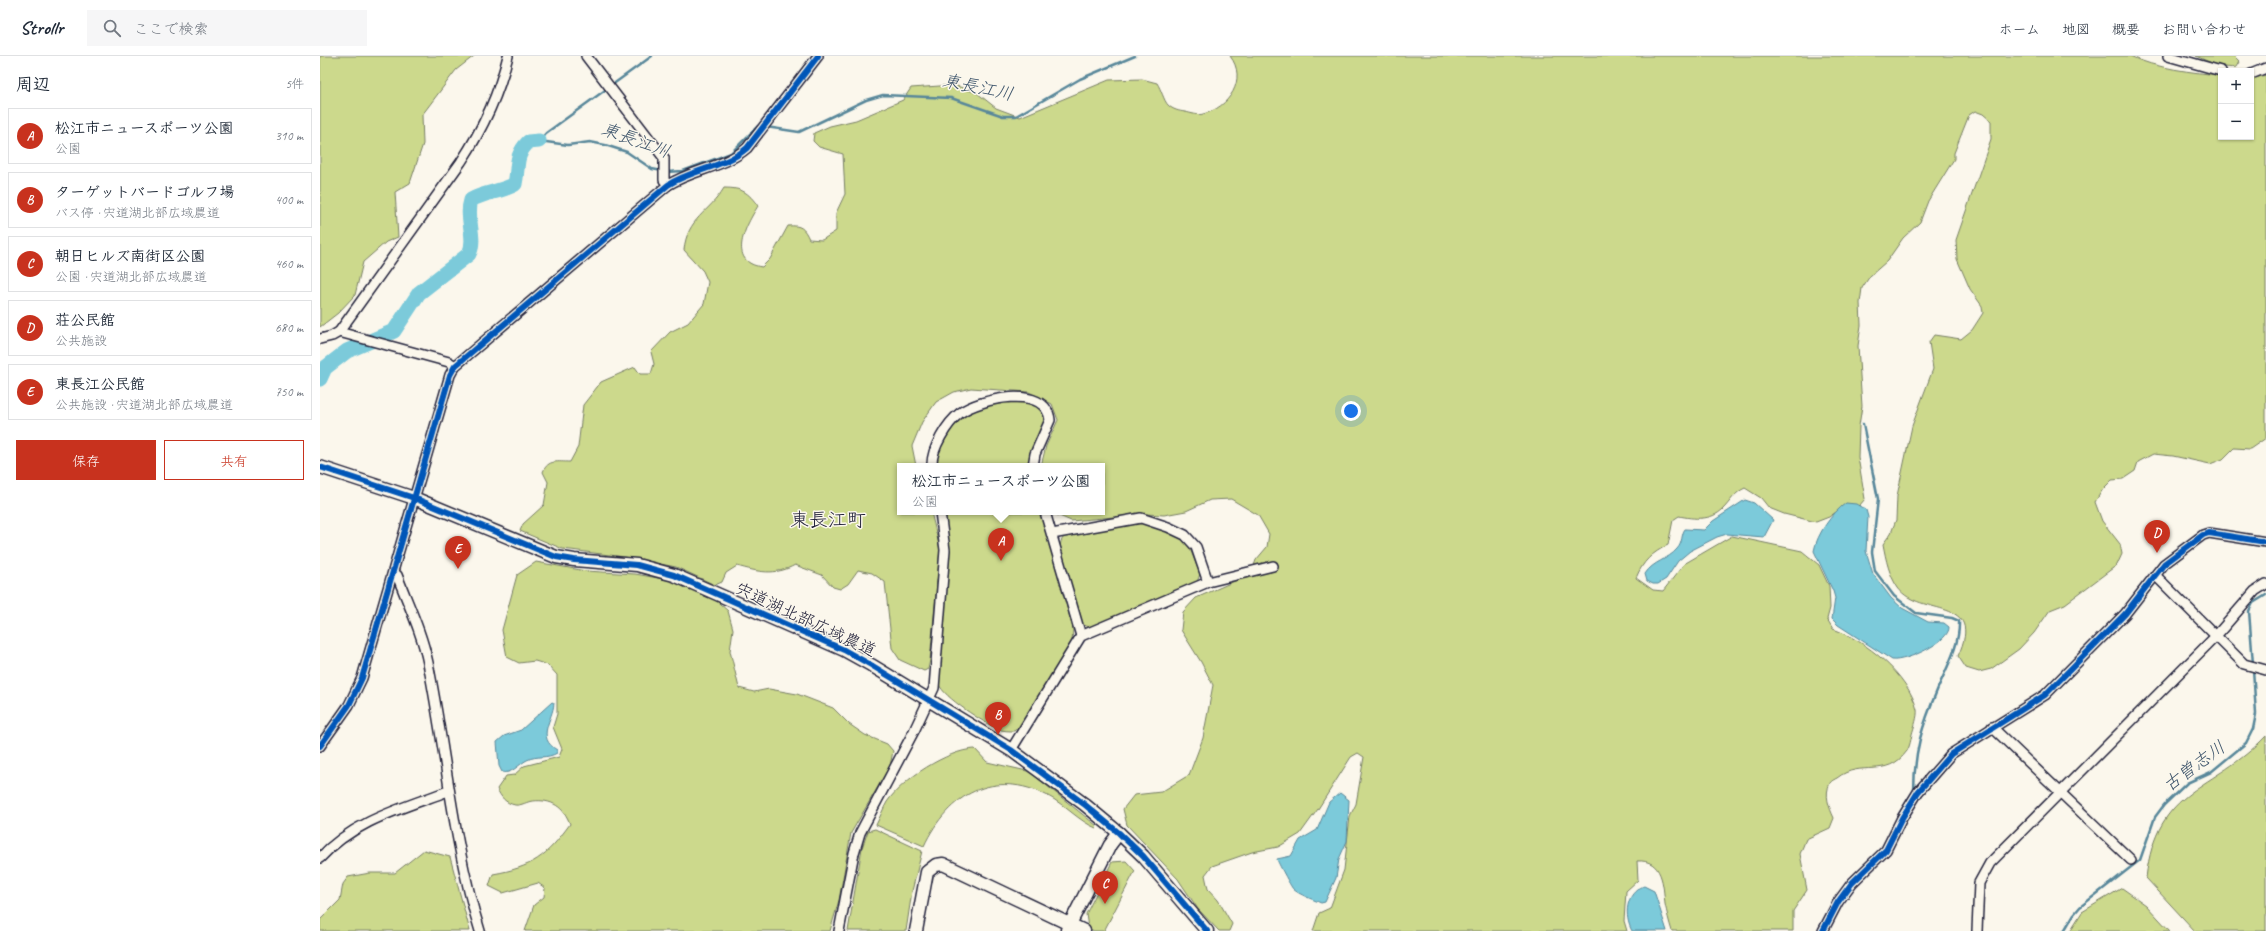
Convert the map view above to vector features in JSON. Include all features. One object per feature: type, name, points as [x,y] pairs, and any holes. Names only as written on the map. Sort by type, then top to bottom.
[{"type":"street","points":[[320,339],[332,336],[339,332],[473,144],[498,94],[508,56]]},
{"type":"street","points":[[586,56],[664,158],[664,180],[668,184]]},
{"type":"street","points":[[320,746],[349,705],[362,678],[394,574],[414,498],[450,375],[455,366],[668,184],[686,175],[737,156],[747,148],[818,56]]},
{"type":"street","points":[[2168,56],[2218,70]]},
{"type":"street","points":[[2254,73],[2266,68]]},
{"type":"street","points":[[339,332],[449,362],[455,366]]},
{"type":"street","points":[[933,463],[936,448],[959,414],[972,406],[1020,396],[1032,398],[1044,406],[1049,414],[1050,420],[1035,454],[1034,463]]},
{"type":"street","name":"宍道湖北部広域農道","points":[[320,467],[414,498],[556,557],[574,560],[637,565],[674,575],[844,650],[928,698],[1011,750],[1084,804],[1119,833],[1169,886],[1207,931]]},
{"type":"street","points":[[839,931],[854,853],[860,833],[914,731],[928,698],[934,688],[945,550],[940,515]]},
{"type":"street","points":[[1046,515],[1081,636]]},
{"type":"street","points":[[1052,534],[1141,518],[1168,527],[1185,535],[1196,547],[1208,582]]},
{"type":"street","points":[[1823,931],[1838,902],[1852,883],[1886,850],[1902,818],[1933,773],[1951,754],[2045,695],[2125,614],[2164,564],[2203,535],[2210,533],[2266,542]]},
{"type":"street","points":[[1011,750],[1081,636],[1208,582],[1273,566]]},
{"type":"street","points":[[394,574],[397,575],[420,634],[428,663],[448,791],[480,931]]},
{"type":"street","points":[[2156,576],[2244,664],[2266,670]]},
{"type":"street","points":[[1976,931],[1979,883],[1990,864],[2216,636],[2254,591],[2266,584]]},
{"type":"street","points":[[1992,727],[2131,860]]},
{"type":"street","points":[[320,858],[336,843],[373,818],[448,791]]},
{"type":"street","points":[[1069,928],[1110,845],[1119,833]]},
{"type":"street","points":[[916,931],[927,872],[936,865],[943,864],[1069,928],[1084,931]]},
{"type":"green space","points":[[320,56],[474,56],[456,70],[422,115],[423,144],[410,183],[395,192],[398,237],[386,242],[363,262],[355,295],[338,313],[320,327]]},
{"type":"green space","points":[[1230,56],[2130,56],[2162,67],[2218,75],[2218,140],[2254,140],[2254,78],[2266,75],[2266,438],[2250,449],[2234,448],[2223,459],[2210,464],[2173,456],[2153,454],[2138,462],[2135,471],[2123,479],[2112,480],[2103,489],[2095,502],[2102,521],[2120,544],[2122,554],[2117,565],[2065,604],[2050,610],[2034,633],[2019,649],[1991,669],[1979,672],[1966,668],[1958,656],[1964,637],[1964,624],[1957,616],[1947,610],[1921,603],[1908,597],[1898,588],[1890,573],[1883,544],[1891,533],[1896,520],[1897,496],[1912,426],[1933,369],[1929,342],[1934,335],[1961,339],[1972,330],[1983,313],[1982,306],[1970,289],[1957,259],[1956,240],[1991,139],[1991,121],[1983,114],[1975,111],[1969,115],[1954,153],[1954,159],[1928,201],[1920,222],[1903,238],[1887,261],[1870,276],[1862,288],[1860,303],[1861,325],[1858,346],[1862,406],[1859,426],[1858,457],[1865,499],[1859,506],[1847,504],[1829,517],[1816,522],[1784,514],[1769,508],[1761,498],[1745,488],[1735,495],[1723,509],[1713,516],[1691,518],[1679,516],[1673,520],[1668,545],[1657,551],[1645,562],[1636,578],[1653,590],[1663,591],[1684,564],[1732,536],[1802,551],[1819,565],[1829,586],[1830,608],[1827,619],[1833,629],[1858,641],[1884,660],[1905,684],[1912,697],[1917,710],[1916,718],[1908,749],[1899,760],[1891,765],[1855,770],[1846,773],[1830,783],[1827,796],[1834,818],[1830,828],[1806,839],[1800,854],[1807,890],[1793,911],[1793,931],[1672,931],[1665,904],[1662,882],[1657,869],[1646,861],[1637,861],[1638,880],[1626,891],[1624,921],[1627,931],[1313,931],[1319,913],[1330,908],[1344,870],[1350,816],[1356,804],[1364,757],[1358,753],[1351,757],[1318,809],[1300,834],[1278,847],[1252,852],[1212,866],[1205,875],[1208,889],[1218,900],[1232,924],[1229,931],[1219,931],[1198,909],[1178,879],[1127,825],[1123,809],[1134,795],[1161,792],[1189,775],[1203,738],[1213,685],[1181,630],[1183,612],[1196,598],[1251,574],[1256,560],[1267,547],[1269,534],[1258,515],[1231,499],[1210,500],[1186,511],[1164,515],[1145,514],[1071,521],[1057,515],[1105,515],[1105,463],[1042,463],[1046,446],[1058,420],[1052,404],[1029,392],[971,388],[954,392],[936,402],[922,422],[912,446],[915,463],[897,463],[897,515],[932,515],[940,549],[930,660],[928,669],[924,671],[900,660],[892,648],[885,582],[872,573],[858,570],[848,584],[840,589],[833,587],[822,575],[795,565],[773,572],[752,570],[737,566],[726,573],[722,582],[715,585],[676,567],[625,557],[563,549],[520,531],[523,524],[544,505],[548,482],[543,472],[545,468],[554,462],[570,462],[578,447],[583,405],[601,382],[635,367],[640,374],[651,374],[654,364],[651,352],[670,332],[688,323],[704,304],[708,282],[703,271],[684,250],[689,230],[724,188],[740,190],[748,194],[758,206],[744,232],[742,251],[744,258],[751,264],[762,267],[770,259],[788,226],[802,228],[809,239],[822,240],[836,231],[836,213],[845,194],[843,154],[819,147],[813,141],[814,133],[830,126],[856,120],[903,100],[911,88],[954,85],[977,93],[996,108],[1020,117],[1109,80],[1142,79],[1157,83],[1168,105],[1172,108],[1201,115],[1221,106],[1228,99],[1236,83],[1237,74],[1235,65]]},
{"type":"green space","points":[[2196,56],[2234,56],[2240,62],[2237,67],[2232,68],[2216,64]]},
{"type":"green space","points":[[1026,399],[1041,406],[1044,411],[1045,418],[1042,435],[1031,463],[936,463],[940,449],[952,428],[960,419],[979,407],[1000,402]]},
{"type":"green space","points":[[944,515],[1042,515],[1073,629],[1072,642],[1023,724],[1014,731],[1004,731],[998,729],[974,716],[948,696],[939,684],[949,553]]},
{"type":"green space","points":[[1139,522],[1163,528],[1187,541],[1200,574],[1196,585],[1092,628],[1081,624],[1061,554],[1060,546],[1062,539],[1066,535]]},
{"type":"green space","points":[[536,562],[586,571],[635,574],[675,581],[711,596],[728,611],[733,629],[730,651],[739,688],[754,692],[769,689],[797,694],[833,708],[849,724],[865,735],[887,744],[893,751],[890,766],[851,833],[839,900],[830,931],[525,931],[534,905],[544,897],[545,888],[538,883],[503,893],[489,886],[493,874],[519,868],[538,859],[553,845],[570,824],[564,813],[556,805],[546,801],[533,801],[515,805],[504,799],[497,789],[506,776],[514,775],[524,766],[559,757],[562,749],[553,727],[557,714],[557,675],[548,665],[535,661],[519,663],[507,657],[502,630],[517,575]]},
{"type":"green space","points":[[2266,736],[2266,931],[2195,931],[2146,878],[2152,847],[2162,824],[2175,807],[2190,793],[2246,754]]},
{"type":"green space","points":[[975,749],[987,762],[1027,771],[1097,826],[1096,828],[1084,822],[1048,796],[1028,788],[1009,785],[991,786],[975,791],[960,800],[946,812],[934,828],[924,846],[876,825],[887,802],[894,793],[914,775],[952,754]]},
{"type":"green space","points":[[875,829],[922,851],[912,891],[906,931],[848,931],[862,848],[868,831]]},
{"type":"green space","points":[[424,850],[450,857],[470,931],[320,931],[320,920],[340,900],[343,884],[348,877],[370,873],[395,873]]},
{"type":"green space","points":[[1126,861],[1135,871],[1104,931],[1094,931],[1088,928],[1086,914],[1112,862]]},
{"type":"green space","points":[[2122,888],[2146,905],[2170,931],[2070,931],[2082,912]]},
{"type":"water","points":[[1745,500],[1754,503],[1773,520],[1764,537],[1727,534],[1717,537],[1690,551],[1678,561],[1666,579],[1658,584],[1653,584],[1647,581],[1645,574],[1652,566],[1669,556],[1677,549],[1685,529],[1704,530],[1713,521]]},
{"type":"water","points":[[1846,503],[1856,504],[1866,510],[1868,517],[1866,551],[1873,574],[1891,598],[1902,608],[1928,622],[1944,623],[1949,627],[1947,633],[1935,645],[1907,658],[1892,660],[1838,625],[1832,619],[1835,598],[1814,551],[1818,538],[1826,524]]},
{"type":"water","points":[[552,702],[554,703],[553,709],[546,734],[547,740],[557,750],[557,753],[550,756],[531,759],[524,762],[512,771],[505,773],[502,772],[499,766],[497,742],[504,736],[521,730]]},
{"type":"water","points":[[1340,793],[1349,800],[1347,841],[1339,859],[1336,878],[1325,902],[1321,903],[1293,889],[1277,859],[1291,856],[1300,840],[1317,830],[1329,802]]},
{"type":"water","points":[[1644,886],[1654,891],[1667,931],[1632,931],[1628,919],[1628,906],[1633,894]]},
{"type":"waterway","points":[[612,85],[652,56]]},
{"type":"waterway","name":"東長江川","points":[[766,127],[799,132],[866,100],[883,95],[951,98],[1003,116],[1016,116],[1080,79],[1135,56]]},
{"type":"waterway","points":[[539,141],[546,133],[608,88]]},
{"type":"waterway","name":"東長江川","points":[[667,172],[683,171],[731,153],[758,126],[761,127]]},
{"type":"waterway","name":"東長江川","points":[[539,141],[568,145],[590,142],[605,145],[627,152],[652,169],[662,171]]},
{"type":"waterway","name":"東長江川","points":[[320,379],[325,368],[347,351],[394,331],[419,293],[469,254],[472,241],[469,214],[471,200],[482,195],[505,189],[515,184],[521,152],[528,142],[539,141]]},
{"type":"waterway","points":[[1863,424],[1878,499],[1872,552],[1875,571],[1894,596],[1916,613],[1952,618],[1959,621],[1959,630],[1955,647],[1923,727],[1917,751],[1914,792]]},
{"type":"waterway","name":"古曽志川","points":[[2253,664],[2249,611],[2253,603],[2266,595]]},
{"type":"waterway","name":"古曽志川","points":[[2064,931],[2080,907],[2140,860],[2155,817],[2164,805],[2187,783],[2211,772],[2246,743],[2253,729],[2256,714],[2253,669]]},
{"type":"cycle path","points":[[320,746],[349,705],[362,678],[450,375],[455,366],[668,185],[688,175],[728,160],[747,148],[818,56]]},
{"type":"cycle path","points":[[320,467],[414,498],[556,557],[574,560],[637,565],[674,575],[844,650],[1011,750],[1084,804],[1119,833],[1143,856],[1207,931]]},
{"type":"cycle path","points":[[1823,931],[1838,902],[1852,883],[1886,850],[1902,818],[1918,792],[1951,754],[2045,695],[2125,614],[2164,564],[2203,535],[2209,533],[2266,542]]},
{"type":"place","name":"荘公民館","points":[[2157,553]]},
{"type":"place","name":"松江市ニュースポーツ公園","points":[[1001,561]]},
{"type":"place","name":"東長江公民館","points":[[458,569]]},
{"type":"place","name":"ターゲットバードゴルフ場","points":[[998,735]]},
{"type":"place","name":"朝日ヒルズ南街区公園","points":[[1105,904]]},
{"type":"district","name":"東長江町","points":[[828,519]]}]
